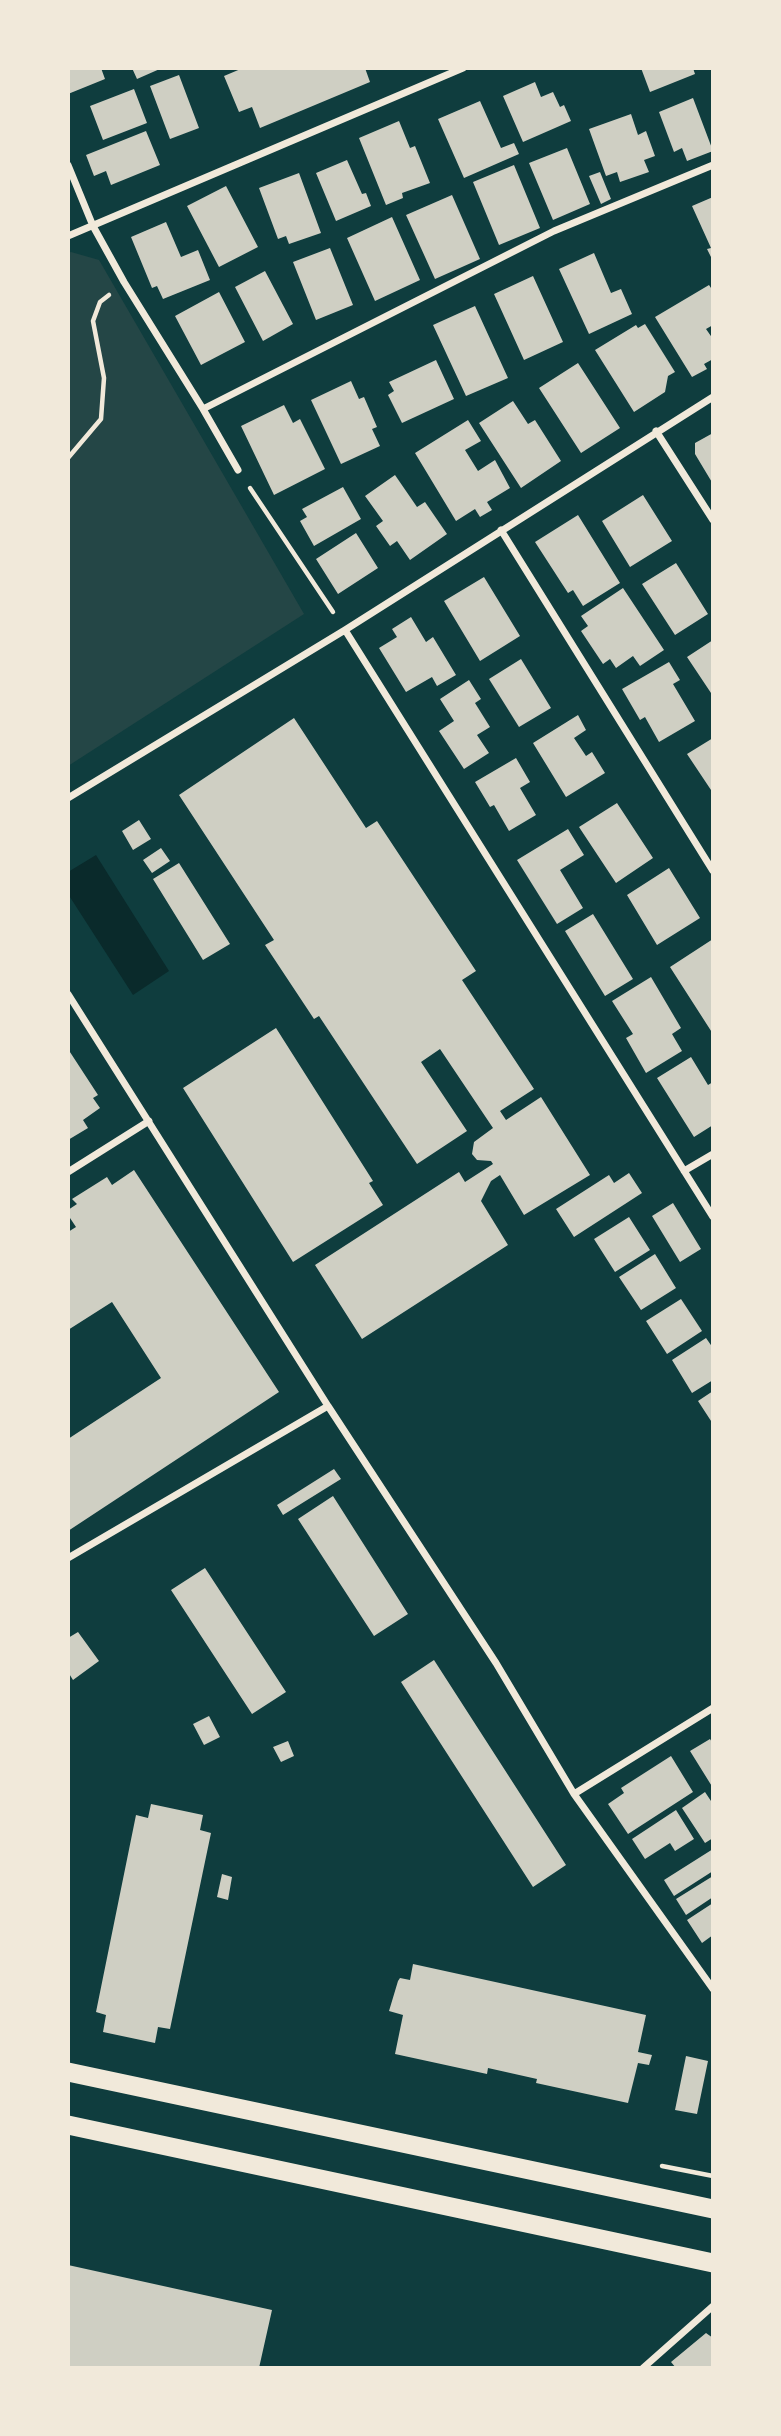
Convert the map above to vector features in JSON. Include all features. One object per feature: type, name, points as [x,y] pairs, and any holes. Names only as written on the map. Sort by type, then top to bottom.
[{"type":"highway","points":[[68,2072],[713,2209]]},
{"type":"highway","points":[[68,2125],[713,2263]]},
{"type":"street","points":[[68,236],[463,68]]},
{"type":"street","points":[[68,165],[93,226],[124,282],[238,470]]},
{"type":"street","points":[[203,409],[554,231],[713,165]]},
{"type":"street","points":[[68,798],[345,630],[713,397]]},
{"type":"street","points":[[656,431],[713,520]]},
{"type":"street","points":[[501,530],[713,871]]},
{"type":"street","points":[[345,630],[713,1217]]},
{"type":"street","points":[[68,994],[328,1406],[496,1663],[574,1794],[713,1989]]},
{"type":"street","points":[[68,1172],[149,1121]]},
{"type":"street","points":[[684,1171],[713,1154]]},
{"type":"street","points":[[68,1559],[328,1406]]},
{"type":"street","points":[[574,1794],[713,1708]]},
{"type":"street","points":[[643,2368],[713,2306]]},
{"type":"path","points":[[68,458],[101,419],[104,378],[93,321],[100,302],[124,282]]},
{"type":"path","points":[[238,470],[345,630]]},
{"type":"shaded area","points":[[68,253],[99,260],[304,614],[68,766]]},
{"type":"shaded area","points":[[96,855],[169,971],[133,995],[68,894],[68,872]]},
{"type":"building","points":[[68,68],[101,68],[105,79],[68,94]]},
{"type":"building","points":[[132,68],[162,68],[137,79]]},
{"type":"building","points":[[243,68],[365,68],[370,82],[260,128],[252,107],[239,112],[224,76]]},
{"type":"building","points":[[641,68],[693,68],[695,74],[650,92]]},
{"type":"building","points":[[179,75],[199,128],[170,139],[150,86]]},
{"type":"building","points":[[535,82],[541,97],[553,92],[560,107],[564,105],[571,121],[523,142],[503,96]]},
{"type":"building","points":[[134,89],[147,123],[103,140],[90,106]]},
{"type":"building","points":[[693,98],[713,151],[687,161],[682,148],[674,152],[659,112]]},
{"type":"building","points":[[480,101],[501,148],[514,143],[519,154],[464,178],[438,119]]},
{"type":"building","points":[[631,114],[638,135],[646,131],[655,156],[644,160],[649,172],[620,182],[617,172],[606,176],[589,129]]},
{"type":"building","points":[[399,121],[410,148],[415,146],[430,183],[402,193],[403,198],[386,205],[359,138]]},
{"type":"building","points":[[146,131],[160,165],[111,185],[106,171],[94,176],[86,155]]},
{"type":"building","points":[[567,148],[590,204],[553,220],[529,163]]},
{"type":"building","points":[[347,160],[362,194],[366,193],[371,206],[336,221],[316,173]]},
{"type":"building","points":[[514,165],[540,228],[499,245],[473,182]]},
{"type":"building","points":[[600,172],[611,199],[601,204],[589,176]]},
{"type":"building","points":[[299,173],[321,233],[289,244],[286,236],[278,239],[259,188]]},
{"type":"building","points":[[226,186],[258,247],[219,267],[187,206]]},
{"type":"building","points":[[452,195],[480,259],[435,279],[406,215]]},
{"type":"building","points":[[713,197],[713,261],[707,249],[711,248],[692,206]]},
{"type":"building","points":[[392,217],[420,280],[375,301],[347,238]]},
{"type":"building","points":[[166,222],[181,257],[198,250],[210,280],[163,299],[157,286],[152,288],[131,237]]},
{"type":"building","points":[[330,248],[353,305],[316,320],[293,262]]},
{"type":"building","points":[[594,253],[611,293],[621,289],[632,314],[589,334],[559,269]]},
{"type":"building","points":[[265,271],[293,324],[263,341],[235,287]]},
{"type":"building","points":[[533,276],[563,342],[524,360],[494,294]]},
{"type":"building","points":[[709,285],[713,291],[713,325],[706,329],[713,339],[713,359],[704,364],[707,369],[692,377],[655,317]]},
{"type":"building","points":[[219,292],[245,342],[201,365],[175,316]]},
{"type":"building","points":[[475,306],[508,378],[466,396],[433,325]]},
{"type":"building","points":[[645,324],[675,372],[668,376],[665,392],[634,412],[595,350],[636,325],[638,328]]},
{"type":"building","points":[[436,360],[454,399],[402,423],[388,395],[394,391],[389,382]]},
{"type":"building","points":[[578,363],[620,428],[581,453],[539,388]]},
{"type":"building","points":[[351,381],[359,399],[364,397],[377,427],[372,429],[380,446],[341,464],[311,400]]},
{"type":"building","points":[[513,401],[528,424],[535,420],[561,461],[521,488],[479,423]]},
{"type":"building","points":[[284,405],[293,423],[300,419],[325,469],[274,495],[241,426]]},
{"type":"building","points":[[468,420],[481,441],[465,450],[478,471],[495,460],[510,488],[487,502],[492,510],[480,517],[475,509],[456,521],[415,453]]},
{"type":"building","points":[[713,433],[713,484],[695,454],[695,443]]},
{"type":"building","points":[[395,475],[417,507],[425,502],[447,534],[410,560],[397,541],[390,546],[376,526],[383,521],[365,496]]},
{"type":"building","points":[[343,487],[361,519],[314,546],[300,521],[307,517],[302,509]]},
{"type":"building","points":[[643,495],[672,541],[630,567],[602,521]]},
{"type":"building","points":[[578,515],[620,583],[583,606],[573,590],[568,593],[535,542]]},
{"type":"building","points":[[356,533],[378,568],[338,594],[316,559]]},
{"type":"building","points":[[676,563],[708,614],[675,635],[642,584]]},
{"type":"building","points":[[484,577],[520,636],[480,661],[444,601]]},
{"type":"building","points":[[623,588],[664,650],[640,666],[633,656],[616,668],[610,659],[603,664],[581,631],[588,626],[581,616]]},
{"type":"building","points":[[411,617],[426,642],[433,637],[456,675],[437,686],[432,677],[406,692],[379,648],[397,637],[392,629]]},
{"type":"building","points":[[713,640],[713,696],[687,657]]},
{"type":"building","points":[[521,659],[551,708],[519,727],[489,679]]},
{"type":"building","points":[[669,662],[680,680],[673,684],[695,721],[659,742],[645,717],[640,720],[622,689]]},
{"type":"building","points":[[469,680],[481,699],[475,703],[490,727],[477,735],[489,753],[464,769],[439,731],[454,721],[440,699]]},
{"type":"building","points":[[578,715],[586,730],[574,738],[586,756],[592,752],[605,773],[566,797],[533,743]]},
{"type":"building","points":[[294,718],[366,828],[377,821],[476,971],[462,980],[534,1089],[500,1111],[506,1120],[541,1097],[590,1175],[524,1215],[500,1175],[491,1181],[481,1201],[508,1245],[362,1339],[315,1265],[459,1172],[465,1182],[493,1164],[491,1161],[477,1160],[472,1154],[474,1142],[493,1128],[440,1049],[421,1062],[467,1131],[417,1164],[319,1016],[314,1019],[265,945],[274,940],[179,795]]},
{"type":"building","points":[[713,738],[713,793],[687,754]]},
{"type":"building","points":[[516,758],[530,782],[520,788],[536,815],[509,831],[494,805],[490,807],[475,782]]},
{"type":"building","points":[[617,803],[653,858],[616,883],[579,827]]},
{"type":"building","points":[[139,820],[151,839],[133,850],[122,831]]},
{"type":"building","points":[[568,829],[584,855],[560,870],[583,908],[557,924],[517,860]]},
{"type":"building","points":[[161,848],[170,861],[152,873],[143,860]]},
{"type":"building","points":[[179,863],[230,944],[203,960],[153,879]]},
{"type":"building","points":[[669,868],[700,918],[657,945],[627,895]]},
{"type":"building","points":[[593,914],[633,979],[605,996],[565,931]]},
{"type":"building","points":[[713,939],[713,1034],[670,967]]},
{"type":"building","points":[[651,977],[681,1028],[672,1034],[682,1051],[646,1073],[626,1038],[633,1034],[612,1001]]},
{"type":"building","points":[[276,1028],[373,1181],[369,1183],[383,1205],[293,1262],[183,1088]]},
{"type":"building","points":[[68,1049],[98,1095],[93,1098],[100,1108],[83,1120],[88,1128],[68,1140]]},
{"type":"building","points":[[691,1057],[708,1085],[713,1082],[713,1125],[694,1137],[657,1078]]},
{"type":"building","points":[[134,1170],[279,1392],[68,1531],[68,1439],[161,1378],[112,1302],[68,1330],[68,1232],[76,1227],[68,1215],[68,1210],[77,1204],[72,1199],[107,1177],[112,1185]]},
{"type":"building","points":[[629,1173],[642,1193],[574,1237],[556,1209],[609,1175],[614,1183]]},
{"type":"building","points":[[673,1203],[701,1249],[680,1262],[652,1216]]},
{"type":"building","points":[[629,1217],[650,1250],[615,1272],[594,1239]]},
{"type":"building","points":[[655,1254],[676,1288],[641,1310],[619,1277]]},
{"type":"building","points":[[681,1299],[702,1331],[667,1354],[646,1321]]},
{"type":"building","points":[[706,1338],[713,1348],[713,1380],[692,1393],[672,1360]]},
{"type":"building","points":[[713,1391],[713,1424],[698,1401]]},
{"type":"building","points":[[334,1469],[341,1479],[283,1515],[277,1505]]},
{"type":"building","points":[[333,1496],[408,1614],[374,1636],[298,1519]]},
{"type":"building","points":[[205,1568],[286,1692],[252,1714],[171,1590]]},
{"type":"building","points":[[78,1632],[99,1661],[73,1680],[68,1672],[68,1638]]},
{"type":"building","points":[[434,1660],[566,1865],[533,1887],[401,1682]]},
{"type":"building","points":[[209,1716],[220,1737],[204,1745],[193,1724]]},
{"type":"building","points":[[710,1739],[713,1744],[713,1788],[690,1751]]},
{"type":"building","points":[[288,1741],[294,1756],[281,1762],[273,1747]]},
{"type":"building","points":[[671,1756],[693,1792],[628,1834],[608,1804],[624,1793],[621,1788]]},
{"type":"building","points":[[705,1792],[713,1804],[713,1838],[705,1843],[682,1808]]},
{"type":"building","points":[[151,1804],[203,1815],[200,1830],[211,1833],[170,2029],[158,2027],[155,2043],[103,2032],[106,2015],[96,2012],[136,1815],[148,1818]]},
{"type":"building","points":[[676,1810],[694,1839],[675,1851],[670,1843],[645,1859],[632,1839]]},
{"type":"building","points":[[713,1849],[713,1871],[674,1896],[664,1880]]},
{"type":"building","points":[[222,1874],[232,1877],[228,1900],[217,1897]]},
{"type":"building","points":[[713,1876],[713,1897],[686,1915],[676,1899]]},
{"type":"building","points":[[713,1903],[713,1935],[702,1943],[687,1920]]},
{"type":"building","points":[[413,1964],[646,2015],[638,2052],[652,2055],[649,2065],[638,2063],[628,2103],[536,2083],[537,2079],[488,2068],[487,2074],[395,2054],[403,2015],[389,2011],[398,1981],[400,1978],[410,1980]]},
{"type":"building","points":[[686,2056],[708,2061],[697,2114],[675,2110]]},
{"type":"building","points":[[68,2265],[272,2310],[259,2368],[68,2368]]},
{"type":"building","points":[[706,2333],[713,2338],[713,2368],[676,2368],[671,2362]]}]
